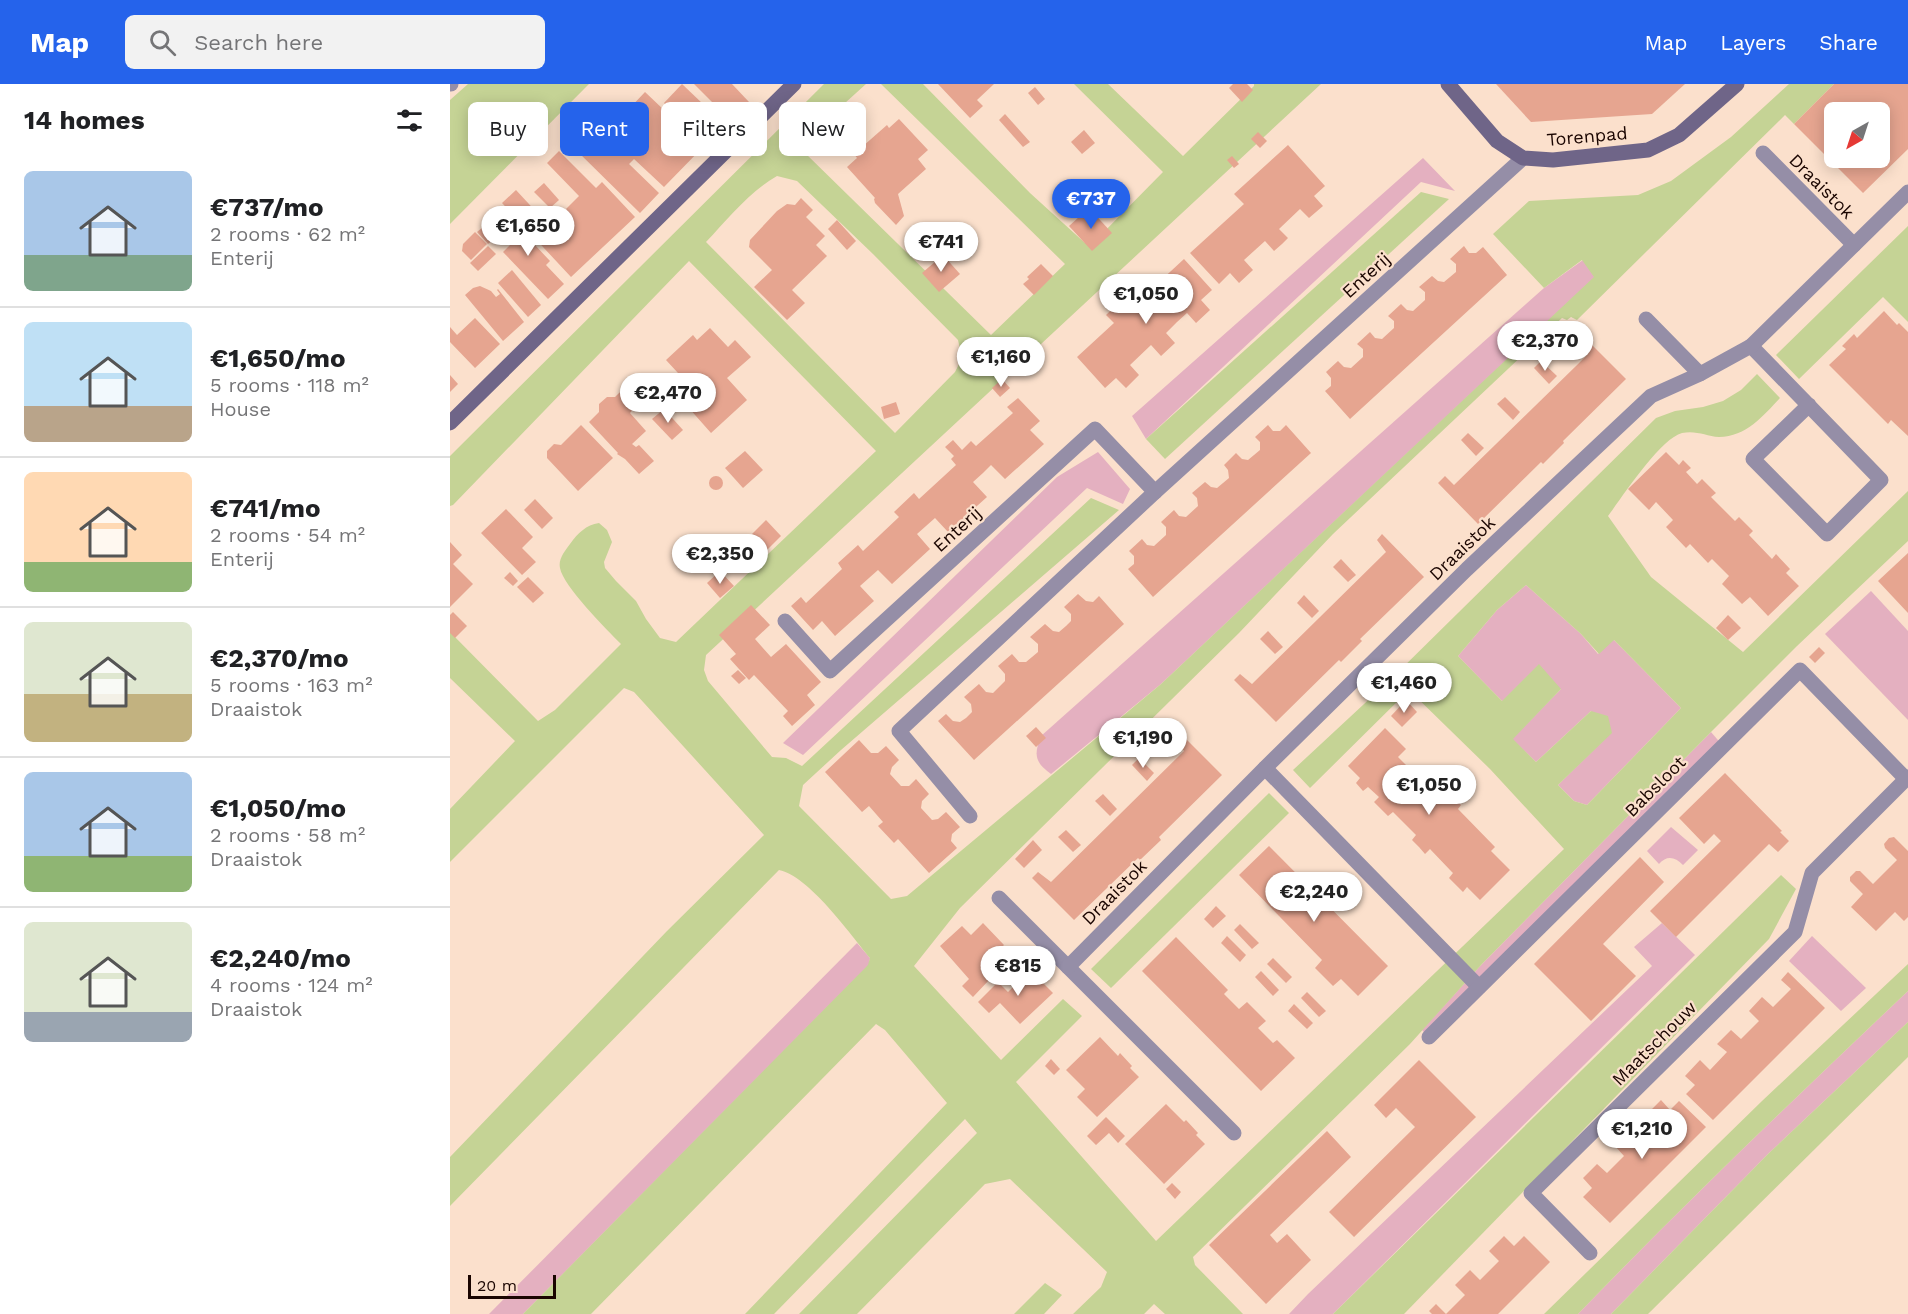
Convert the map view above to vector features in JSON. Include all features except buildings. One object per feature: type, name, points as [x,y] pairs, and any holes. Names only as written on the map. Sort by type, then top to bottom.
[{"type":"street","points":[[450,423],[794,84]]},
{"type":"street","name":"Torenpad","points":[[1448,84],[1497,141],[1523,158],[1553,160],[1648,150],[1679,135],[1737,84]]},
{"type":"street","name":"Draaistok","points":[[1763,153],[1854,245]]},
{"type":"street","name":"Enterij","points":[[970,816],[899,731],[1155,492],[1523,158]]},
{"type":"street","name":"Draaistok","points":[[1068,967],[1467,569],[1651,396],[1700,374],[1751,346],[1908,192]]},
{"type":"street","points":[[1646,319],[1700,374]]},
{"type":"street","points":[[1751,346],[1809,405],[1881,480],[1827,534],[1753,459],[1809,405]]},
{"type":"street","name":"Enterij","points":[[785,621],[830,671],[1095,429],[1155,492]]},
{"type":"street","name":"Babsloot","points":[[1430,1037],[1800,670],[1907,778],[1812,873],[1802,906]]},
{"type":"street","points":[[1265,768],[1479,987]]},
{"type":"street","points":[[999,898],[1234,1133]]},
{"type":"street","name":"Maatschouw","points":[[1590,1253],[1531,1193],[1795,932],[1802,906]]},
{"type":"shaded area","points":[[468,84],[589,84],[571,102],[560,102],[560,113],[548,125],[548,102],[468,102],[468,156],[518,156],[450,224],[450,100]]},
{"type":"shaded area","points":[[824,84],[866,84],[846,102],[806,102]]},
{"type":"shaded area","points":[[881,84],[923,84],[1030,193],[1085,243],[1095,241],[1163,172],[1074,84],[1108,84],[1183,156],[1254,84],[1321,84],[706,655],[704,670],[708,681],[772,757],[786,758],[802,766],[1091,498],[1119,510],[803,785],[799,806],[891,899],[907,896],[1161,684],[1594,277],[1582,260],[1544,288],[1493,234],[1529,201],[1638,195],[1671,181],[1731,137],[1789,84],[1834,84],[1794,124],[1785,115],[1577,320],[1571,317],[1567,320],[1562,318],[1333,534],[1239,633],[960,908],[914,966],[1001,1060],[1063,999],[1082,1016],[1016,1082],[1156,1241],[1564,849],[1490,769],[1409,690],[1310,788],[1293,770],[1392,678],[1656,418],[1675,411],[1723,401],[1741,390],[1757,374],[1780,398],[1754,424],[1738,433],[1719,437],[1687,432],[1673,437],[1642,469],[1608,516],[1651,577],[1743,652],[1908,491],[1908,541],[1797,646],[1711,732],[1482,964],[1410,1044],[1193,1257],[1195,1265],[1243,1314],[1165,1314],[1154,1304],[1144,1314],[1073,1314],[1101,1287],[1107,1272],[1010,1179],[985,1184],[857,1314],[799,1314],[977,1133],[965,1119],[774,1314],[745,1314],[947,1103],[885,1030],[876,1024],[591,1314],[523,1314],[868,965],[870,958],[816,894],[791,875],[779,870],[450,1206],[450,1157],[667,931],[764,835],[634,692],[624,688],[450,862],[450,809],[515,741],[450,678],[450,632],[538,721],[555,710],[621,644],[577,596],[560,568],[564,552],[583,530],[599,523],[607,530],[612,542],[604,562],[605,568],[636,601],[660,638],[676,642],[876,451],[689,261],[450,506],[450,456],[752,156],[767,156],[767,141],[779,129],[779,156],[808,156],[991,335],[1065,264]],"holes":[[[777,176],[797,181],[958,340],[962,358],[955,372],[895,433],[706,242],[748,198],[767,182]],[[1526,585],[1581,634],[1599,654],[1614,640],[1681,708],[1587,805],[1574,801],[1558,785],[1612,733],[1608,716],[1591,711],[1536,762],[1513,739],[1561,689],[1539,664],[1502,701],[1458,656],[1497,610]]]},
{"type":"shaded area","points":[[1423,158],[1455,191],[1421,182],[1146,439],[1132,416]]},
{"type":"shaded area","points":[[1421,192],[1449,199],[1165,459],[1146,439]]},
{"type":"shaded area","points":[[1908,226],[1908,322],[1883,297],[1799,379],[1776,355]]},
{"type":"shaded area","points":[[1583,260],[1595,277],[1161,684],[1051,774],[1041,766],[1037,757],[1037,748],[1041,736],[1544,288]]},
{"type":"shaded area","points":[[1098,452],[1130,489],[1123,504],[1087,488],[803,755],[783,743],[1057,477]]},
{"type":"shaded area","points":[[1526,585],[1581,634],[1598,654],[1613,639],[1681,708],[1587,805],[1574,801],[1558,785],[1611,733],[1591,711],[1536,762],[1512,739],[1561,689],[1502,701],[1458,656],[1497,610]]},
{"type":"shaded area","points":[[1871,591],[1908,631],[1908,720],[1825,634]]},
{"type":"shaded area","points":[[1711,732],[1723,746],[1429,1037],[1422,1030],[1482,964]]},
{"type":"shaded area","points":[[1269,793],[1289,813],[1111,988],[1091,969]]},
{"type":"shaded area","points":[[1671,827],[1698,850],[1683,865],[1671,858],[1659,864],[1647,851]]},
{"type":"shaded area","points":[[1781,875],[1796,889],[1769,939],[1404,1314],[1333,1314]]},
{"type":"shaded area","points":[[1662,923],[1695,955],[1333,1314],[1289,1314],[1652,966],[1634,947]]},
{"type":"shaded area","points":[[1812,936],[1866,988],[1841,1011],[1789,961]]},
{"type":"shaded area","points":[[857,943],[870,958],[869,965],[523,1314],[489,1314]]},
{"type":"shaded area","points":[[1908,964],[1908,991],[1700,1191],[1578,1314],[1544,1314],[1762,1101]]},
{"type":"shaded area","points":[[1908,991],[1908,1022],[1768,1154],[1611,1314],[1578,1314],[1700,1191]]},
{"type":"shaded area","points":[[1908,1022],[1908,1057],[1648,1314],[1611,1314],[1768,1154]]},
{"type":"shaded area","points":[[1045,1283],[1062,1295],[1044,1314],[1014,1314]]}]
